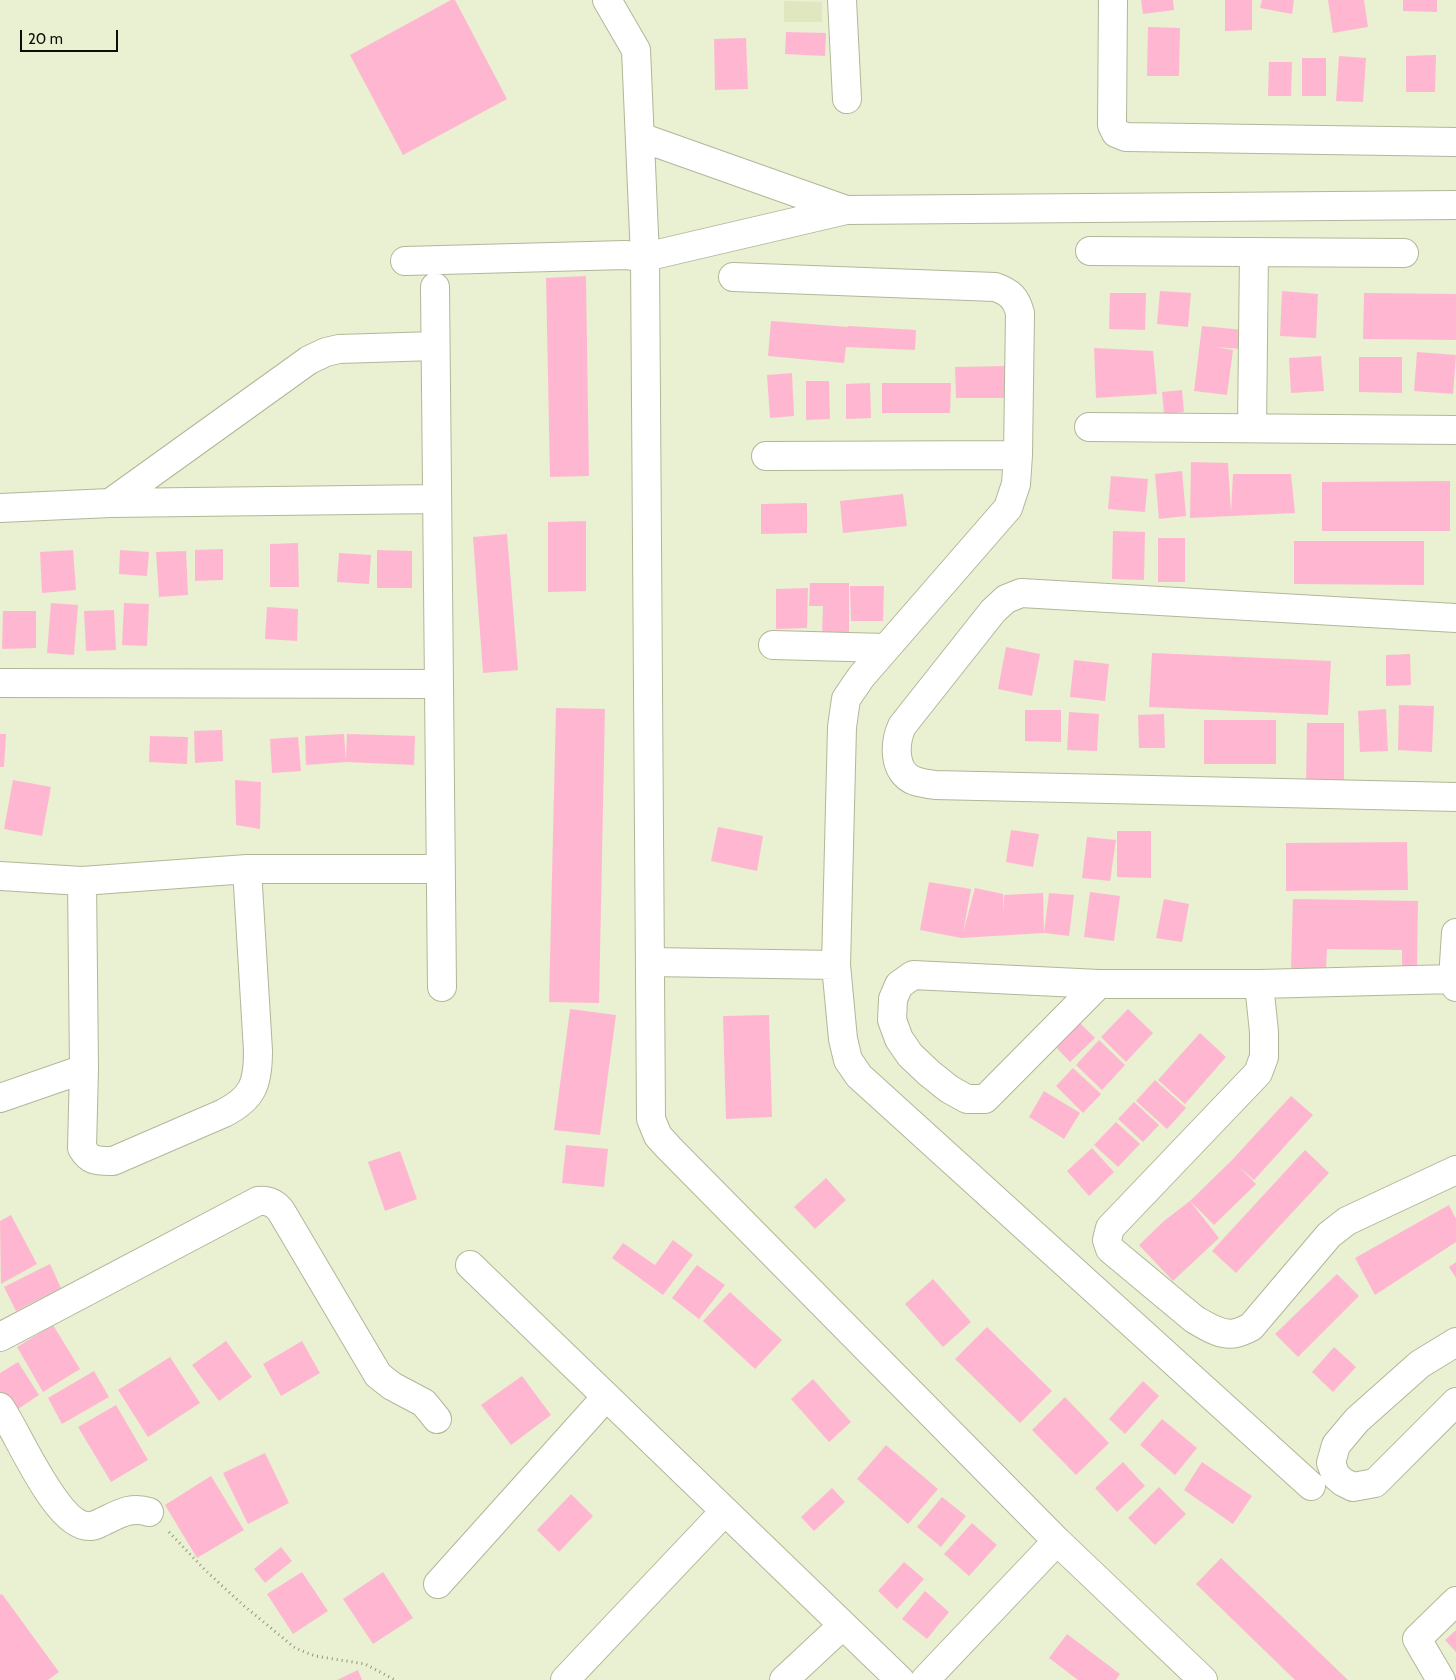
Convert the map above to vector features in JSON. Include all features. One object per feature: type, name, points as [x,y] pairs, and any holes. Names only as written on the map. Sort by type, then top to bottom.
[{"type":"street","points":[[607,0],[636,50],[640,137],[644,257],[651,1119],[658,1136],[1057,1541],[1203,1680]]},
{"type":"street","points":[[842,0],[847,99]]},
{"type":"street","points":[[1113,0],[1112,125],[1116,133],[1126,137],[1456,142]]},
{"type":"street","points":[[640,137],[846,210]]},
{"type":"street","points":[[405,261],[625,255],[644,257],[846,210],[1456,205]]},
{"type":"street","points":[[1090,251],[1404,253]]},
{"type":"street","points":[[1252,428],[1254,252]]},
{"type":"street","points":[[733,277],[996,287],[1006,291],[1017,302],[1020,313],[1018,455],[1016,484],[1008,508],[861,677],[846,699],[842,727],[836,965],[843,1039],[848,1060],[859,1076],[1311,1486]]},
{"type":"street","points":[[435,286],[442,986]]},
{"type":"street","points":[[110,503],[309,360],[326,352],[340,349],[435,346]]},
{"type":"street","points":[[1089,427],[1456,430]]},
{"type":"street","points":[[766,456],[1018,455]]},
{"type":"street","points":[[0,508],[110,503],[436,499]]},
{"type":"street","points":[[1456,618],[1021,593],[1006,599],[987,619],[902,726],[897,737],[896,751],[899,765],[914,781],[935,785],[1456,797]]},
{"type":"street","points":[[773,645],[886,648]]},
{"type":"street","points":[[0,683],[438,684]]},
{"type":"street","points":[[0,876],[82,881],[247,869],[441,869]]},
{"type":"street","points":[[82,881],[84,1069],[82,1148],[87,1157],[98,1161],[113,1161],[224,1113],[239,1105],[253,1090],[258,1069],[258,1051],[247,869]]},
{"type":"street","points":[[1099,984],[985,1099],[967,1098],[949,1089],[929,1073],[910,1055],[899,1040],[892,1020],[893,999],[900,985],[913,975],[1099,984],[1455,983],[1456,933]]},
{"type":"street","points":[[650,962],[836,965]]},
{"type":"street","points":[[1259,984],[1264,1032],[1264,1057],[1258,1073],[1110,1228],[1107,1240],[1110,1249],[1194,1319],[1225,1334],[1236,1334],[1251,1326],[1337,1228],[1347,1221],[1456,1170]]},
{"type":"street","points":[[0,1098],[84,1069]]},
{"type":"street","points":[[0,1337],[258,1200],[265,1200],[281,1210],[378,1375],[392,1386],[424,1403],[437,1419]]},
{"type":"street","points":[[470,1265],[900,1680]]},
{"type":"street","points":[[1456,1342],[1420,1364],[1357,1420],[1336,1445],[1331,1463],[1336,1476],[1353,1487],[1375,1483],[1456,1402]]},
{"type":"street","points":[[438,1584],[606,1397]]},
{"type":"street","points":[[0,1407],[47,1489],[64,1512],[77,1524],[91,1526],[127,1511],[139,1509],[150,1512]]},
{"type":"street","points":[[564,1680],[725,1511]]},
{"type":"street","points":[[925,1680],[1057,1541]]},
{"type":"street","points":[[1442,1680],[1417,1639],[1456,1601]]},
{"type":"street","points":[[784,1680],[843,1625]]},
{"type":"path","points":[[150,1512],[205,1570],[243,1605],[295,1648],[315,1656],[365,1664],[395,1680]]},
{"type":"shaded area","points":[[784,1],[822,2],[822,22],[784,22]]},
{"type":"building","points":[[451,0],[455,0],[507,99],[403,155],[350,55]]},
{"type":"building","points":[[1141,0],[1173,0],[1174,10],[1143,14]]},
{"type":"building","points":[[1225,0],[1252,0],[1252,30],[1225,31]]},
{"type":"building","points":[[1262,0],[1294,0],[1292,14],[1260,8]]},
{"type":"building","points":[[1328,0],[1364,0],[1368,27],[1333,33]]},
{"type":"building","points":[[1403,0],[1437,0],[1437,12],[1403,11]]},
{"type":"building","points":[[1148,27],[1180,28],[1179,76],[1147,76]]},
{"type":"building","points":[[786,32],[826,33],[825,56],[785,54]]},
{"type":"building","points":[[746,38],[748,89],[715,90],[714,39]]},
{"type":"building","points":[[1436,55],[1435,92],[1406,92],[1406,56]]},
{"type":"building","points":[[1339,56],[1366,58],[1363,102],[1336,101]]},
{"type":"building","points":[[1302,58],[1326,58],[1326,96],[1302,96]]},
{"type":"building","points":[[1269,62],[1292,62],[1291,96],[1268,96]]},
{"type":"building","points":[[586,276],[589,476],[550,477],[546,278]]},
{"type":"building","points":[[1160,291],[1191,293],[1188,327],[1157,324]]},
{"type":"building","points":[[1282,291],[1318,294],[1316,338],[1280,336]]},
{"type":"building","points":[[1110,293],[1146,293],[1145,330],[1109,329]]},
{"type":"building","points":[[1364,293],[1456,294],[1456,340],[1363,339]]},
{"type":"building","points":[[771,321],[916,330],[915,350],[846,347],[844,363],[768,356]]},
{"type":"building","points":[[1202,326],[1244,330],[1242,349],[1215,347],[1233,350],[1227,395],[1194,391]]},
{"type":"building","points":[[1094,348],[1153,351],[1157,394],[1096,398]]},
{"type":"building","points":[[1417,352],[1456,355],[1453,394],[1414,391]]},
{"type":"building","points":[[1321,356],[1324,391],[1291,393],[1289,358]]},
{"type":"building","points":[[1359,357],[1402,357],[1402,393],[1359,392]]},
{"type":"building","points":[[1009,366],[1009,398],[956,398],[955,367]]},
{"type":"building","points":[[792,373],[794,416],[770,418],[767,375]]},
{"type":"building","points":[[806,381],[829,381],[830,419],[806,420]]},
{"type":"building","points":[[870,383],[871,418],[846,419],[846,384]]},
{"type":"building","points":[[882,383],[951,383],[950,413],[882,413]]},
{"type":"building","points":[[1182,390],[1184,412],[1164,414],[1162,392]]},
{"type":"building","points":[[1191,462],[1228,463],[1231,512],[1233,474],[1291,474],[1295,513],[1190,518]]},
{"type":"building","points":[[1182,471],[1186,516],[1159,519],[1155,474]]},
{"type":"building","points":[[1111,476],[1148,479],[1145,512],[1108,509]]},
{"type":"building","points":[[1450,481],[1450,531],[1322,531],[1322,482]]},
{"type":"building","points":[[903,494],[907,526],[843,533],[840,501]]},
{"type":"building","points":[[807,503],[807,533],[761,534],[761,504]]},
{"type":"building","points":[[586,521],[586,591],[548,592],[548,522]]},
{"type":"building","points":[[1113,531],[1145,532],[1144,580],[1112,579]]},
{"type":"building","points":[[507,534],[518,670],[483,673],[473,537]]},
{"type":"building","points":[[1158,538],[1185,538],[1185,582],[1158,582]]},
{"type":"building","points":[[1294,541],[1424,541],[1424,585],[1294,584]]},
{"type":"building","points":[[298,543],[299,587],[270,587],[270,544]]},
{"type":"building","points":[[223,549],[223,580],[195,581],[195,550]]},
{"type":"building","points":[[73,550],[76,590],[42,593],[40,552]]},
{"type":"building","points":[[120,550],[149,552],[147,576],[119,574]]},
{"type":"building","points":[[377,550],[412,551],[412,588],[377,588]]},
{"type":"building","points":[[186,551],[188,595],[159,597],[156,552]]},
{"type":"building","points":[[339,553],[371,555],[369,584],[337,582]]},
{"type":"building","points":[[810,583],[849,583],[849,634],[822,634],[823,606],[809,606]]},
{"type":"building","points":[[850,586],[884,586],[883,621],[851,621]]},
{"type":"building","points":[[808,588],[807,628],[776,629],[776,589]]},
{"type":"building","points":[[51,603],[78,605],[74,655],[47,653]]},
{"type":"building","points":[[124,603],[149,604],[147,646],[122,645]]},
{"type":"building","points":[[267,607],[298,609],[297,641],[265,639]]},
{"type":"building","points":[[114,610],[116,650],[86,651],[84,611]]},
{"type":"building","points":[[3,611],[36,611],[36,648],[2,649]]},
{"type":"building","points":[[1006,647],[1040,654],[1032,696],[998,689]]},
{"type":"building","points":[[1152,653],[1331,661],[1328,715],[1149,707]]},
{"type":"building","points":[[1410,654],[1411,685],[1386,686],[1386,655]]},
{"type":"building","points":[[1074,660],[1109,664],[1105,701],[1070,697]]},
{"type":"building","points":[[1399,705],[1434,706],[1432,752],[1398,750]]},
{"type":"building","points":[[556,708],[605,709],[599,1003],[549,1002]]},
{"type":"building","points":[[1386,709],[1388,751],[1360,752],[1358,711]]},
{"type":"building","points":[[1025,710],[1061,710],[1061,742],[1025,741]]},
{"type":"building","points":[[1069,712],[1099,714],[1097,751],[1067,750]]},
{"type":"building","points":[[1164,714],[1165,748],[1139,748],[1138,715]]},
{"type":"building","points":[[1204,720],[1276,720],[1276,764],[1204,764]]},
{"type":"building","points":[[1307,723],[1344,723],[1344,785],[1306,785]]},
{"type":"building","points":[[222,730],[223,761],[195,763],[194,731]]},
{"type":"building","points":[[0,734],[6,734],[4,767],[0,767]]},
{"type":"building","points":[[344,734],[346,760],[347,734],[415,736],[414,765],[346,762],[306,765],[305,736]]},
{"type":"building","points":[[150,736],[188,737],[187,764],[149,762]]},
{"type":"building","points":[[298,737],[301,771],[272,773],[270,739]]},
{"type":"building","points":[[13,780],[51,787],[42,836],[4,829]]},
{"type":"building","points":[[235,780],[261,782],[260,829],[236,825]]},
{"type":"building","points":[[718,827],[763,836],[757,871],[711,861]]},
{"type":"building","points":[[1011,830],[1039,834],[1033,867],[1006,862]]},
{"type":"building","points":[[1117,831],[1151,831],[1151,878],[1117,877]]},
{"type":"building","points":[[1087,837],[1116,840],[1110,881],[1082,878]]},
{"type":"building","points":[[1407,842],[1408,890],[1286,891],[1286,843]]},
{"type":"building","points":[[929,882],[971,889],[963,933],[975,888],[1003,894],[1004,914],[1004,895],[1043,893],[1044,933],[961,938],[920,930]]},
{"type":"building","points":[[1090,892],[1120,896],[1114,941],[1084,937]]},
{"type":"building","points":[[1049,893],[1074,895],[1069,936],[1044,933]]},
{"type":"building","points":[[1164,899],[1189,904],[1182,942],[1156,938]]},
{"type":"building","points":[[1293,899],[1418,901],[1417,967],[1402,967],[1402,950],[1327,949],[1326,969],[1291,968]]},
{"type":"building","points":[[570,1009],[616,1015],[600,1135],[554,1130]]},
{"type":"building","points":[[1128,1009],[1153,1033],[1126,1062],[1101,1037]]},
{"type":"building","points":[[769,1015],[772,1117],[726,1119],[723,1016]]},
{"type":"building","points":[[1074,1017],[1095,1038],[1070,1062],[1050,1041]]},
{"type":"building","points":[[1200,1033],[1226,1057],[1185,1104],[1158,1080]]},
{"type":"building","points":[[1099,1040],[1125,1065],[1102,1090],[1076,1065]]},
{"type":"building","points":[[1073,1068],[1101,1094],[1083,1113],[1056,1086]]},
{"type":"building","points":[[1155,1080],[1186,1108],[1167,1129],[1136,1101]]},
{"type":"building","points":[[1044,1091],[1080,1113],[1064,1139],[1029,1117]]},
{"type":"building","points":[[1291,1096],[1313,1115],[1254,1180],[1238,1166],[1256,1184],[1214,1225],[1190,1201],[1232,1160]]},
{"type":"building","points":[[1134,1102],[1159,1125],[1143,1142],[1118,1119]]},
{"type":"building","points":[[1116,1122],[1140,1144],[1118,1167],[1094,1145]]},
{"type":"building","points":[[566,1145],[608,1149],[604,1187],[562,1183]]},
{"type":"building","points":[[1092,1148],[1114,1172],[1089,1196],[1067,1171]]},
{"type":"building","points":[[1305,1150],[1329,1173],[1236,1273],[1212,1251]]},
{"type":"building","points":[[400,1151],[417,1199],[385,1211],[368,1162]]},
{"type":"building","points":[[826,1178],[846,1200],[815,1229],[794,1207]]},
{"type":"building","points":[[1190,1201],[1219,1238],[1173,1281],[1139,1245],[1164,1221]]},
{"type":"building","points":[[1449,1205],[1456,1219],[1456,1242],[1375,1295],[1355,1258]]},
{"type":"building","points":[[11,1215],[37,1264],[1,1284],[0,1221]]},
{"type":"building","points":[[673,1240],[693,1255],[663,1295],[612,1258],[623,1243],[655,1265]]},
{"type":"building","points":[[1456,1262],[1456,1278],[1449,1267]]},
{"type":"building","points":[[50,1264],[61,1288],[16,1311],[4,1287]]},
{"type":"building","points":[[697,1265],[725,1285],[699,1319],[672,1298]]},
{"type":"building","points":[[1337,1274],[1359,1296],[1298,1357],[1275,1334]]},
{"type":"building","points":[[933,1279],[971,1322],[943,1347],[905,1304]]},
{"type":"building","points":[[730,1292],[782,1340],[755,1369],[703,1321]]},
{"type":"building","points":[[53,1325],[80,1369],[43,1392],[17,1347]]},
{"type":"building","points":[[987,1327],[1052,1391],[1020,1423],[955,1359]]},
{"type":"building","points":[[226,1341],[252,1377],[219,1401],[192,1365]]},
{"type":"building","points":[[302,1341],[320,1373],[281,1396],[263,1364]]},
{"type":"building","points":[[1334,1347],[1356,1367],[1333,1392],[1312,1372]]},
{"type":"building","points":[[170,1357],[200,1403],[148,1437],[118,1390]]},
{"type":"building","points":[[18,1362],[39,1395],[12,1413],[0,1393],[0,1373]]},
{"type":"building","points":[[94,1371],[109,1397],[62,1424],[48,1398]]},
{"type":"building","points":[[522,1376],[551,1415],[511,1445],[481,1405]]},
{"type":"building","points":[[813,1379],[851,1422],[829,1442],[791,1399]]},
{"type":"building","points":[[1143,1381],[1159,1396],[1125,1434],[1109,1419]]},
{"type":"building","points":[[1065,1397],[1109,1443],[1076,1475],[1032,1430]]},
{"type":"building","points":[[116,1405],[148,1460],[111,1482],[78,1427]]},
{"type":"building","points":[[1162,1419],[1197,1448],[1175,1475],[1140,1445]]},
{"type":"building","points":[[886,1445],[938,1489],[908,1524],[857,1479]]},
{"type":"building","points":[[265,1453],[289,1503],[248,1524],[223,1473]]},
{"type":"building","points":[[1123,1462],[1145,1486],[1117,1512],[1095,1488]]},
{"type":"building","points":[[1202,1462],[1252,1496],[1233,1524],[1184,1490]]},
{"type":"building","points":[[211,1476],[244,1530],[197,1558],[165,1505]]},
{"type":"building","points":[[1159,1487],[1186,1514],[1155,1545],[1128,1518]]},
{"type":"building","points":[[832,1488],[845,1502],[814,1531],[801,1517]]},
{"type":"building","points":[[571,1494],[593,1516],[559,1552],[537,1530]]},
{"type":"building","points":[[942,1497],[966,1516],[941,1547],[917,1527]]},
{"type":"building","points":[[972,1523],[997,1545],[969,1576],[944,1554]]},
{"type":"building","points":[[281,1547],[292,1561],[265,1583],[254,1569]]},
{"type":"building","points":[[1221,1558],[1348,1680],[1295,1680],[1196,1584]]},
{"type":"building","points":[[904,1562],[924,1579],[897,1609],[878,1591]]},
{"type":"building","points":[[302,1572],[328,1611],[293,1634],[267,1594]]},
{"type":"building","points":[[383,1572],[413,1618],[373,1644],[343,1599]]},
{"type":"building","points":[[925,1591],[949,1612],[927,1639],[902,1619]]},
{"type":"building","points":[[2,1594],[59,1672],[48,1680],[0,1680],[0,1595]]},
{"type":"building","points":[[1456,1630],[1456,1652],[1445,1640]]},
{"type":"building","points":[[1067,1634],[1120,1674],[1116,1680],[1078,1680],[1049,1658]]},
{"type":"building","points":[[358,1670],[362,1680],[337,1680]]}]
